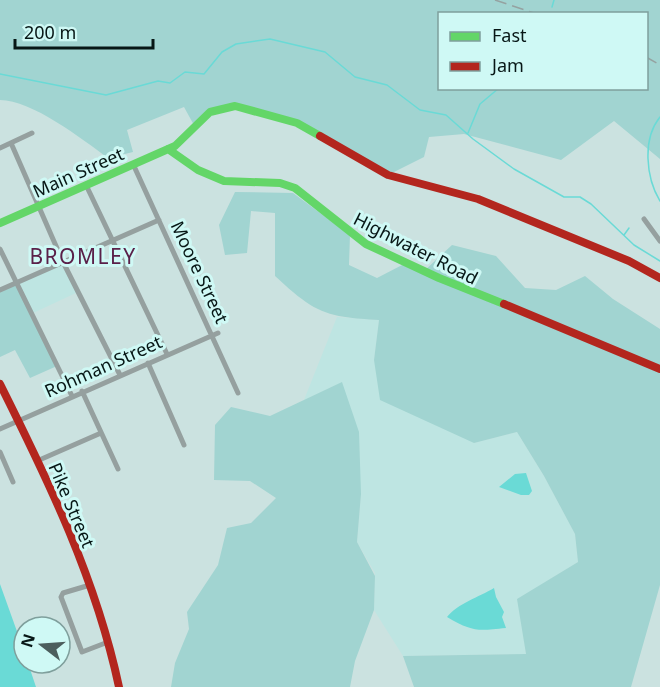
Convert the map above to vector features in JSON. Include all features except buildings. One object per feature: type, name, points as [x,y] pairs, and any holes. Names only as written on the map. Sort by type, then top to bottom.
[{"type":"street","name":"Main Street","points":[[0,222],[168,149],[184,139],[210,112],[228,106],[247,108],[297,123],[388,175],[409,183],[478,199],[629,261],[660,278]]},
{"type":"street","points":[[0,148],[32,134]]},
{"type":"street","points":[[11,143],[63,262],[120,375]]},
{"type":"street","name":"Highwater Road","points":[[168,149],[222,180],[242,184],[280,183],[296,189],[334,222],[366,244],[472,294],[558,323],[660,369]]},
{"type":"street","name":"Moore Street","points":[[133,164],[215,334],[238,393]]},
{"type":"street","points":[[86,185],[167,354]]},
{"type":"street","points":[[644,219],[660,241]]},
{"type":"street","points":[[0,290],[159,220]]},
{"type":"street","points":[[0,249],[15,284],[72,396]]},
{"type":"street","name":"Rohman Street","points":[[0,429],[215,334]]},
{"type":"street","points":[[148,363],[184,445]]},
{"type":"street","name":"Pike Street","points":[[0,384],[37,461],[90,585],[119,687]]},
{"type":"street","points":[[82,391],[117,469]]},
{"type":"street","points":[[37,461],[101,433]]},
{"type":"street","points":[[0,452],[13,482]]},
{"type":"street","points":[[90,585],[63,593],[61,597],[82,652],[108,642]]},
{"type":"shaded area","points":[[0,0],[660,0],[660,159],[614,121],[561,160],[464,134],[429,137],[424,157],[388,175],[297,123],[247,108],[210,112],[195,127],[184,107],[127,130],[133,152],[108,158],[41,113],[13,102],[0,100]]},
{"type":"shaded area","points":[[235,192],[293,193],[350,235],[349,265],[377,278],[406,263],[423,272],[452,245],[496,256],[525,288],[556,290],[585,276],[613,299],[660,329],[660,585],[631,687],[414,687],[403,656],[526,654],[517,599],[578,562],[575,534],[517,432],[474,443],[380,400],[374,360],[379,320],[333,315],[322,311],[301,298],[275,276],[275,213],[251,211],[247,253],[225,255],[219,225]]},
{"type":"shaded area","points":[[63,262],[78,292],[31,314],[15,284]]},
{"type":"shaded area","points":[[15,284],[57,366],[30,378],[15,350],[0,357],[0,290]]},
{"type":"shaded area","points":[[337,317],[379,320],[374,360],[474,443],[517,432],[544,476],[575,534],[578,562],[518,599],[526,654],[403,656],[374,610],[375,573],[357,542],[361,494],[341,383],[304,400]]},
{"type":"shaded area","points":[[342,382],[359,432],[361,494],[357,542],[375,576],[374,610],[355,661],[350,687],[171,687],[175,663],[189,629],[187,612],[218,565],[227,528],[251,523],[276,498],[250,481],[214,480],[215,425],[231,407],[270,416]]},
{"type":"water","points":[[526,473],[532,491],[529,495],[521,495],[499,487],[515,474]]},
{"type":"water","points":[[0,584],[12,618],[12,675],[32,675],[36,687],[0,687]]},
{"type":"water","points":[[494,588],[504,612],[502,617],[506,628],[475,629],[447,617],[462,604]]},
{"type":"waterway","points":[[552,7],[554,0]]},
{"type":"waterway","points":[[0,74],[106,95],[158,81],[170,83],[185,72],[204,74],[222,52],[236,44],[270,39],[325,52],[355,77],[387,85],[420,110],[446,115],[473,139],[514,169],[564,197],[580,197],[591,204],[634,245],[660,261]]},
{"type":"waterway","points":[[468,133],[480,104],[497,90]]},
{"type":"waterway","points":[[660,117],[654,126],[648,147],[649,170],[660,201]]},
{"type":"waterway","points":[[624,235],[629,228]]},
{"type":"railway","points":[[495,0],[531,12]]},
{"type":"railway","points":[[648,58],[660,65]]},
{"type":"traffic: fast","points":[[0,223],[175,146],[210,112],[235,106],[297,123],[320,136]]},
{"type":"traffic: fast","points":[[168,149],[198,170],[224,181],[280,183],[295,188],[366,244],[439,278],[504,304]]},
{"type":"traffic: jam","points":[[320,136],[388,175],[478,199],[629,261],[660,278]]},
{"type":"traffic: jam","points":[[504,304],[660,369]]},
{"type":"traffic: jam","points":[[0,384],[53,494],[84,570],[98,608],[119,687]]},
{"type":"district","name":"BROMLEY","points":[[83,256]]}]
